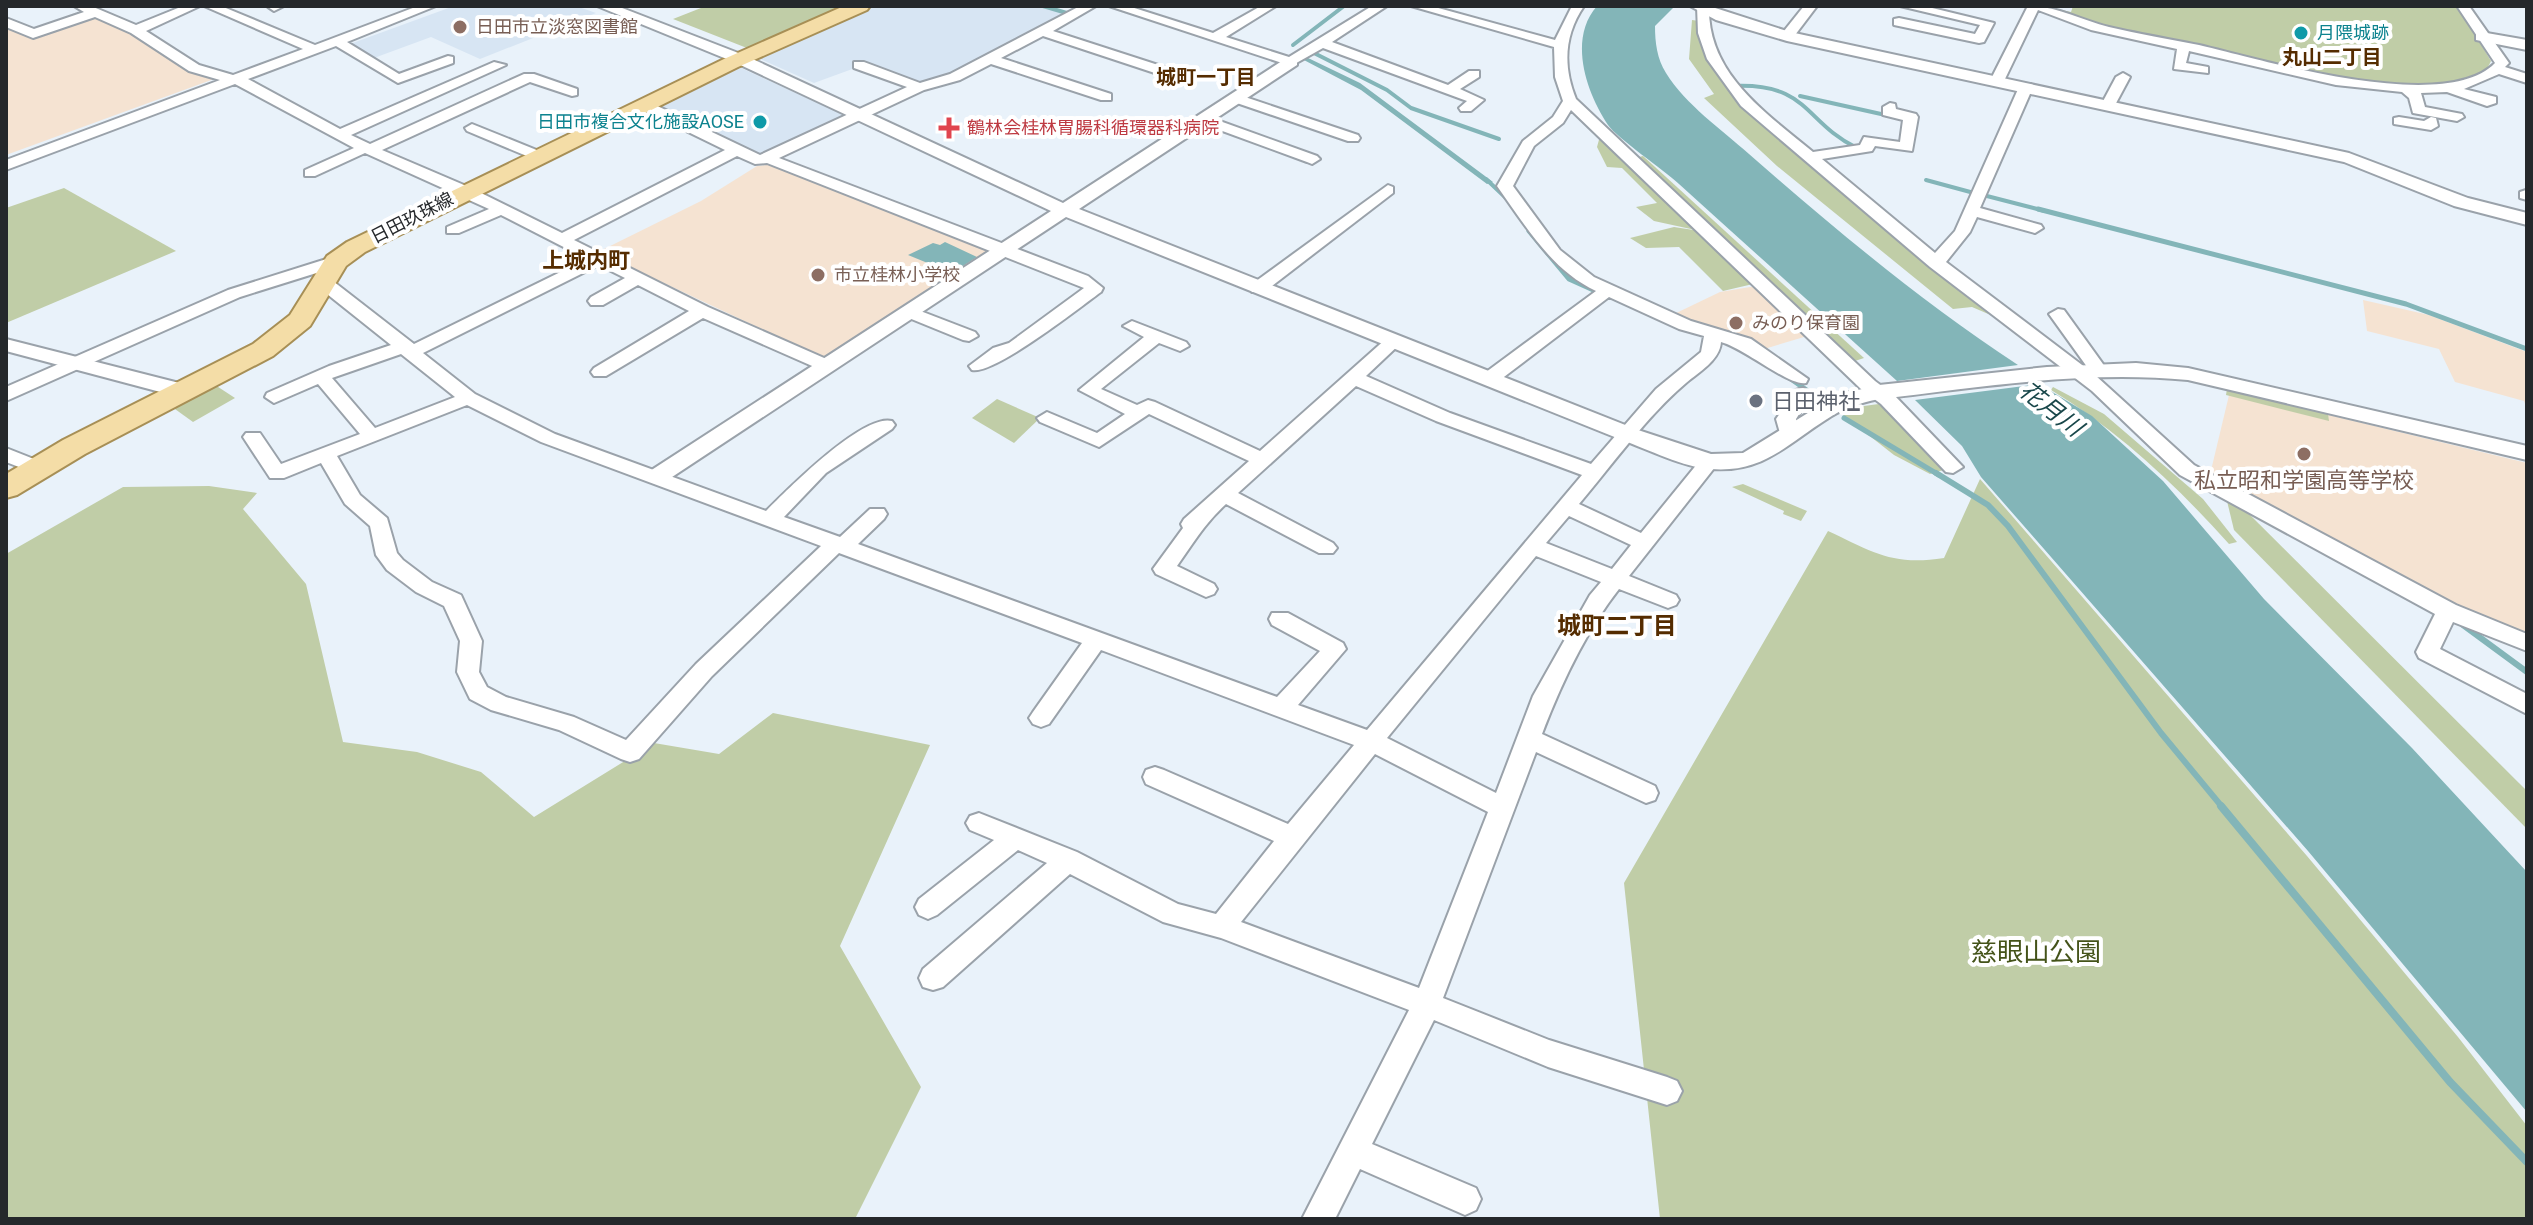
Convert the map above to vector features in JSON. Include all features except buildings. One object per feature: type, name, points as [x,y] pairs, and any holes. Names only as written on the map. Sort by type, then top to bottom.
[{"type":"main road","name":"日田玖珠線","points":[[6,488],[37,468],[244,361],[285,334],[309,308],[330,271],[398,224],[740,59],[860,6]]},
{"type":"street","points":[[80,6],[136,30],[194,68],[232,79],[367,149],[466,191],[702,311],[825,365]]},
{"type":"street","points":[[136,30],[194,6]]},
{"type":"street","points":[[210,6],[314,49]]},
{"type":"street","points":[[388,6],[408,14]]},
{"type":"street","points":[[6,165],[430,6]]},
{"type":"street","points":[[644,105],[760,161],[919,87],[955,77],[1090,6]]},
{"type":"street","points":[[1115,6],[1298,58]]},
{"type":"street","points":[[1216,37],[1270,6]]},
{"type":"street","points":[[658,476],[1381,6]]},
{"type":"street","points":[[1417,6],[1560,45]]},
{"type":"street","points":[[1578,6],[1571,14],[1560,45],[1560,80],[1570,101],[1879,392],[1953,467]]},
{"type":"street","points":[[1787,36],[1811,6]]},
{"type":"street","points":[[1906,6],[1988,23],[1999,38],[1997,81]]},
{"type":"street","points":[[1899,22],[1979,39],[1999,38],[2037,6],[2080,23],[2318,76],[2406,89],[2447,88],[2478,80],[2500,66],[2527,67]]},
{"type":"street","points":[[2463,6],[2500,66],[2527,79]]},
{"type":"street","points":[[609,7],[740,59],[1064,210],[1630,435],[1709,462],[1747,460],[1845,400],[1879,392],[2047,373],[2136,369],[2188,374],[2527,453]]},
{"type":"street","points":[[2088,371],[1936,263],[1729,87],[1710,50],[1702,25],[1701,7],[1721,17],[1787,36],[2349,158],[2461,202],[2527,219]]},
{"type":"street","points":[[6,22],[33,34],[95,13]]},
{"type":"street","points":[[1041,31],[1184,78]]},
{"type":"street","points":[[2481,37],[2527,45]]},
{"type":"street","points":[[337,41],[398,79],[448,60]]},
{"type":"street","points":[[1322,43],[1477,100],[1466,108]]},
{"type":"street","points":[[2184,46],[2179,66],[2203,70]]},
{"type":"street","points":[[990,59],[1106,97]]},
{"type":"street","points":[[339,135],[499,65]]},
{"type":"street","points":[[859,65],[919,87]]},
{"type":"street","points":[[1451,89],[1474,74]]},
{"type":"street","points":[[310,173],[529,77],[572,92]]},
{"type":"street","points":[[2108,105],[2123,77]]},
{"type":"street","points":[[1936,263],[1954,245],[1972,211],[2026,87]]},
{"type":"street","points":[[2447,88],[2487,102],[2491,100]]},
{"type":"street","points":[[2406,89],[2416,96],[2418,110],[2457,117]]},
{"type":"street","points":[[1236,98],[1353,138]]},
{"type":"street","points":[[1570,101],[1558,120],[1528,144],[1505,186],[1554,253],[1588,281],[1605,292],[1712,338],[1745,343],[1801,386],[1786,419],[1789,436]]},
{"type":"street","points":[[1808,157],[1867,148],[1869,140],[1907,148],[1911,117],[1888,112],[1890,107]]},
{"type":"street","points":[[2399,121],[2431,126],[2429,112]]},
{"type":"street","points":[[1203,119],[1312,159]]},
{"type":"street","points":[[472,128],[539,156]]},
{"type":"street","points":[[563,239],[735,151]]},
{"type":"street","points":[[769,159],[1082,280],[1095,288],[1015,347],[999,352],[978,366]]},
{"type":"street","points":[[1258,288],[1388,190]]},
{"type":"street","points":[[453,230],[502,209]]},
{"type":"street","points":[[1972,211],[2035,228]]},
{"type":"street","points":[[274,397],[321,376],[410,348],[515,303],[601,258]]},
{"type":"street","points":[[6,395],[237,290],[294,270],[330,271],[410,348],[468,398],[548,438],[1371,741],[1501,807]]},
{"type":"street","points":[[597,301],[638,278]]},
{"type":"street","points":[[1489,379],[1605,292]]},
{"type":"street","points":[[600,372],[702,311]]},
{"type":"street","points":[[910,312],[969,336]]},
{"type":"street","points":[[2058,314],[2099,387],[2187,470],[2448,611],[2527,643]]},
{"type":"street","points":[[1132,326],[1180,346]]},
{"type":"street","points":[[1139,413],[1088,390],[1157,336]]},
{"type":"street","points":[[1222,927],[1292,837],[1565,506],[1630,435],[1663,393],[1707,356],[1712,349],[1712,338]]},
{"type":"street","points":[[1206,589],[1164,569],[1194,528],[1191,524],[1393,342]]},
{"type":"street","points":[[6,345],[183,391]]},
{"type":"street","points":[[321,376],[372,436]]},
{"type":"street","points":[[1354,378],[1443,417],[1595,473]]},
{"type":"street","points":[[253,437],[277,473],[468,398]]},
{"type":"street","points":[[1047,418],[1099,441],[1148,406],[1262,460]]},
{"type":"street","points":[[771,518],[819,468],[885,425]]},
{"type":"street","points":[[6,454],[37,468]]},
{"type":"street","points":[[326,454],[352,499],[380,523],[387,555],[395,565],[424,587],[453,601],[471,641],[468,672],[472,687],[478,693],[499,704],[566,723],[630,752],[713,658],[877,514]]},
{"type":"street","points":[[1318,1219],[1427,1004],[1545,696],[1598,601],[1642,542],[1709,462]]},
{"type":"street","points":[[1224,494],[1326,548]]},
{"type":"street","points":[[1565,506],[1642,542]]},
{"type":"street","points":[[1532,546],[1668,600]]},
{"type":"street","points":[[2448,611],[2427,652],[2527,705]]},
{"type":"street","points":[[1280,619],[1335,649],[1281,708]]},
{"type":"street","points":[[1041,718],[1097,639]]},
{"type":"street","points":[[1528,738],[1646,793]]},
{"type":"street","points":[[1155,777],[1292,837]]},
{"type":"street","points":[[979,823],[1068,860],[1172,914],[1222,927],[1548,1053],[1667,1091]]},
{"type":"street","points":[[928,907],[1015,838]]},
{"type":"street","points":[[933,978],[1068,860]]},
{"type":"street","points":[[1354,1151],[1465,1199]]},
{"type":"shaded area","points":[[454,6],[576,6],[596,13],[480,59],[431,37],[374,58],[350,44]]},
{"type":"shaded area","points":[[873,6],[1038,6],[1068,15],[945,79],[921,82],[866,64],[814,83],[758,58]]},
{"type":"shaded area","points":[[97,18],[130,30],[187,69],[214,79],[6,155],[6,24],[33,35],[83,19]]},
{"type":"shaded area","points":[[741,68],[844,115],[761,158],[655,106]]},
{"type":"shaded area","points":[[775,164],[992,250],[825,359],[598,252],[701,201],[757,166]]},
{"type":"shaded area","points":[[1756,286],[1814,334],[1761,350],[1670,316],[1720,292]]},
{"type":"shaded area","points":[[2363,300],[2429,315],[2527,352],[2527,410],[2524,401],[2455,382],[2439,349],[2367,331]]},
{"type":"shaded area","points":[[2230,391],[2527,463],[2527,635],[2492,624],[2208,483]]},
{"type":"green space","points":[[706,6],[850,6],[752,50],[673,19]]},
{"type":"green space","points":[[2044,6],[2071,12],[2073,6],[2458,6],[2491,61],[2487,69],[2456,83],[2405,87],[2313,72],[2081,22]]},
{"type":"green space","points":[[1692,20],[1699,21],[1705,52],[1731,92],[1806,159],[2000,319],[1972,307],[1953,309],[1777,166],[1704,98],[1714,94],[1689,59]]},
{"type":"green space","points":[[1600,136],[1703,232],[1753,284],[1723,291],[1679,247],[1646,248],[1630,238],[1674,227],[1700,231],[1654,221],[1636,207],[1657,203],[1622,168],[1607,167],[1597,147]]},
{"type":"green space","points":[[1643,156],[1864,358],[1855,361],[1632,159]]},
{"type":"green space","points":[[64,188],[176,251],[6,323],[6,208]]},
{"type":"green space","points":[[212,383],[235,398],[193,422],[168,404]]},
{"type":"green space","points":[[2053,387],[2104,414],[2203,499],[2237,542],[2229,544],[2146,460],[2100,423],[2051,390]]},
{"type":"green space","points":[[2227,389],[2328,414],[2329,421],[2226,395]]},
{"type":"green space","points":[[997,399],[1040,418],[1014,443],[972,418]]},
{"type":"green space","points":[[1886,403],[1950,468],[1930,474],[1894,455],[1843,415],[1864,406]]},
{"type":"green space","name":"慈眼山公園","points":[[1980,479],[2307,856],[2458,1037],[2527,1126],[2527,1219],[1660,1219],[1624,883],[1828,531],[1896,559],[1944,558]]},
{"type":"green space","points":[[1743,484],[1807,511],[1801,521],[1783,514],[1784,511],[1732,487]]},
{"type":"green space","points":[[209,486],[257,493],[243,509],[306,584],[343,742],[417,752],[481,772],[534,817],[654,743],[719,754],[773,713],[930,745],[840,946],[921,1087],[855,1219],[6,1219],[6,554],[123,487]]},
{"type":"green space","points":[[2227,501],[2239,504],[2527,791],[2527,829],[2234,530]]},
{"type":"water","points":[[1597,6],[1675,6],[1655,26],[1655,38],[1663,68],[1683,96],[1880,264],[2018,365],[1897,381],[1679,184],[1608,125],[1593,97],[1583,66],[1583,34]]},
{"type":"water","points":[[1306,57],[1360,83],[1493,182],[1487,184],[1361,90],[1302,59]]},
{"type":"water","points":[[945,242],[977,257],[952,273],[908,255],[933,243],[940,245]]},
{"type":"water","name":"花月川","points":[[2039,384],[2092,416],[2163,481],[2264,599],[2412,748],[2527,872],[2527,1112],[2308,851],[1981,477],[1962,446],[1915,400]]},
{"type":"waterway","points":[[1043,6],[1070,14]]},
{"type":"waterway","points":[[1293,45],[1344,6]]},
{"type":"waterway","points":[[1314,53],[1387,90],[1411,108],[1499,139]]},
{"type":"waterway","points":[[1734,86],[1759,87],[1792,97],[1840,138],[1857,148]]},
{"type":"waterway","points":[[1800,96],[1890,116]]},
{"type":"waterway","points":[[1486,179],[1507,199]]},
{"type":"waterway","points":[[1926,180],[1974,193]]},
{"type":"waterway","points":[[1983,195],[2045,211]]},
{"type":"waterway","points":[[2038,209],[2406,304],[2527,349]]},
{"type":"waterway","points":[[1529,231],[1569,279],[1600,293]]},
{"type":"waterway","points":[[1788,377],[1818,398]]},
{"type":"waterway","points":[[1844,418],[1939,475]]},
{"type":"waterway","points":[[1936,473],[1988,505],[2008,526],[2161,733],[2223,808]]},
{"type":"waterway","points":[[2463,625],[2527,672]]},
{"type":"waterway","points":[[2221,806],[2450,1082],[2527,1162]]},
{"type":"place","name":"日田市立淡窓図書館","points":[[460,27]]},
{"type":"place","name":"月隈城跡","points":[[2301,33]]},
{"type":"place","name":"日田市複合文化施設AOSE","points":[[760,122]]},
{"type":"place","name":"鶴林会桂林胃腸科循環器科病院","points":[[949,128]]},
{"type":"place","name":"市立桂林小学校","points":[[818,275]]},
{"type":"place","name":"みのり保育園","points":[[1736,323]]},
{"type":"place","name":"日田神社","points":[[1756,401]]},
{"type":"place","name":"私立昭和学園高等学校","points":[[2304,454]]},
{"type":"district","name":"丸山二丁目","points":[[2332,57]]},
{"type":"district","name":"城町一丁目","points":[[1206,77]]},
{"type":"district","name":"上城内町","points":[[586,260]]},
{"type":"district","name":"城町二丁目","points":[[1617,626]]}]
